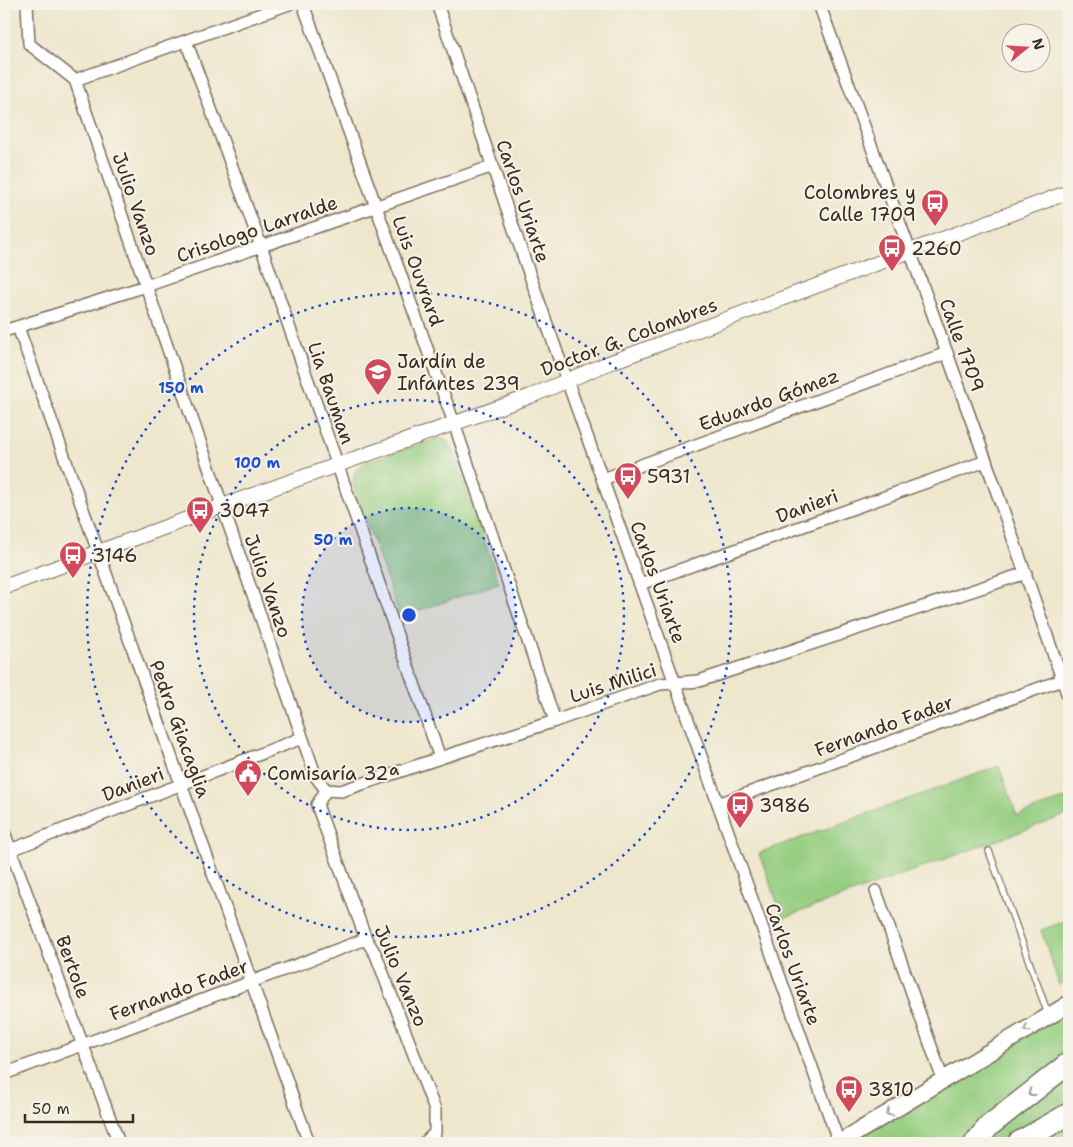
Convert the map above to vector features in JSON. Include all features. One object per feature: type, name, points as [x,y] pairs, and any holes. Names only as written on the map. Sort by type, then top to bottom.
[{"type":"highway","points":[[975,1143],[990,1126],[1069,1063]]},
{"type":"highway","points":[[1018,1143],[1069,1114]]},
{"type":"main road","points":[[839,1143],[1069,1004]]},
{"type":"street","points":[[27,4],[29,44],[74,80],[289,4]]},
{"type":"street","name":"Luis Ouvrard","points":[[303,4],[454,423],[554,721]]},
{"type":"street","name":"Carlos Uriarte","points":[[437,4],[567,381],[839,1143]]},
{"type":"street","name":"Calle 1709","points":[[819,4],[986,461],[1069,699]]},
{"type":"street","name":"Lia Bauman","points":[[186,41],[261,246],[440,758]]},
{"type":"street","name":"Julio Vanzo","points":[[74,80],[302,738],[316,777],[326,790],[317,805],[366,939],[376,955],[435,1110],[435,1133],[424,1143]]},
{"type":"street","name":"Crisologo Larralde","points":[[4,331],[146,286],[493,166]]},
{"type":"street","name":"Doctor G. Colombres","points":[[4,587],[222,506],[531,396],[606,364],[1069,192]]},
{"type":"street","name":"Pedro Giacaglia","points":[[18,327],[308,1143]]},
{"type":"street","name":"Eduardo Gómez","points":[[603,479],[946,353]]},
{"type":"street","name":"Danieri","points":[[640,584],[986,461]]},
{"type":"street","name":"Luis Milici","points":[[326,790],[342,791],[660,684],[699,682],[1026,573]]},
{"type":"street","name":"Fernando Fader","points":[[718,804],[1062,680]]},
{"type":"street","name":"Danieri","points":[[7,852],[302,738]]},
{"type":"street","name":"Bertole","points":[[4,832],[7,852],[119,1143]]},
{"type":"street","points":[[876,891],[943,1080]]},
{"type":"street","name":"Fernando Fader","points":[[4,1074],[366,939]]},
{"type":"lane","points":[[989,850],[1048,1016]]},
{"type":"green space","points":[[439,438],[446,440],[452,447],[499,583],[400,617],[353,484],[354,475],[360,466],[371,460]]},
{"type":"green space","points":[[999,766],[1017,816],[1069,797],[1069,814],[783,918],[759,853]]},
{"type":"green space","points":[[1069,920],[1069,979],[1059,985],[1041,930]]},
{"type":"green space","points":[[1069,1004],[1069,1143],[839,1143]]},
{"type":"place","name":"Colombres y Calle 1709","points":[[935,227]]},
{"type":"place","name":"2260","points":[[892,272]]},
{"type":"place","name":"Jardín de Infantes 239","points":[[378,396]]},
{"type":"place","name":"5931","points":[[628,500]]},
{"type":"place","name":"3047","points":[[200,534]]},
{"type":"place","name":"3146","points":[[73,579]]},
{"type":"place","name":"Comisaría 32ª","points":[[248,797]]},
{"type":"place","name":"3986","points":[[740,829]]},
{"type":"place","name":"3810","points":[[849,1113]]}]
